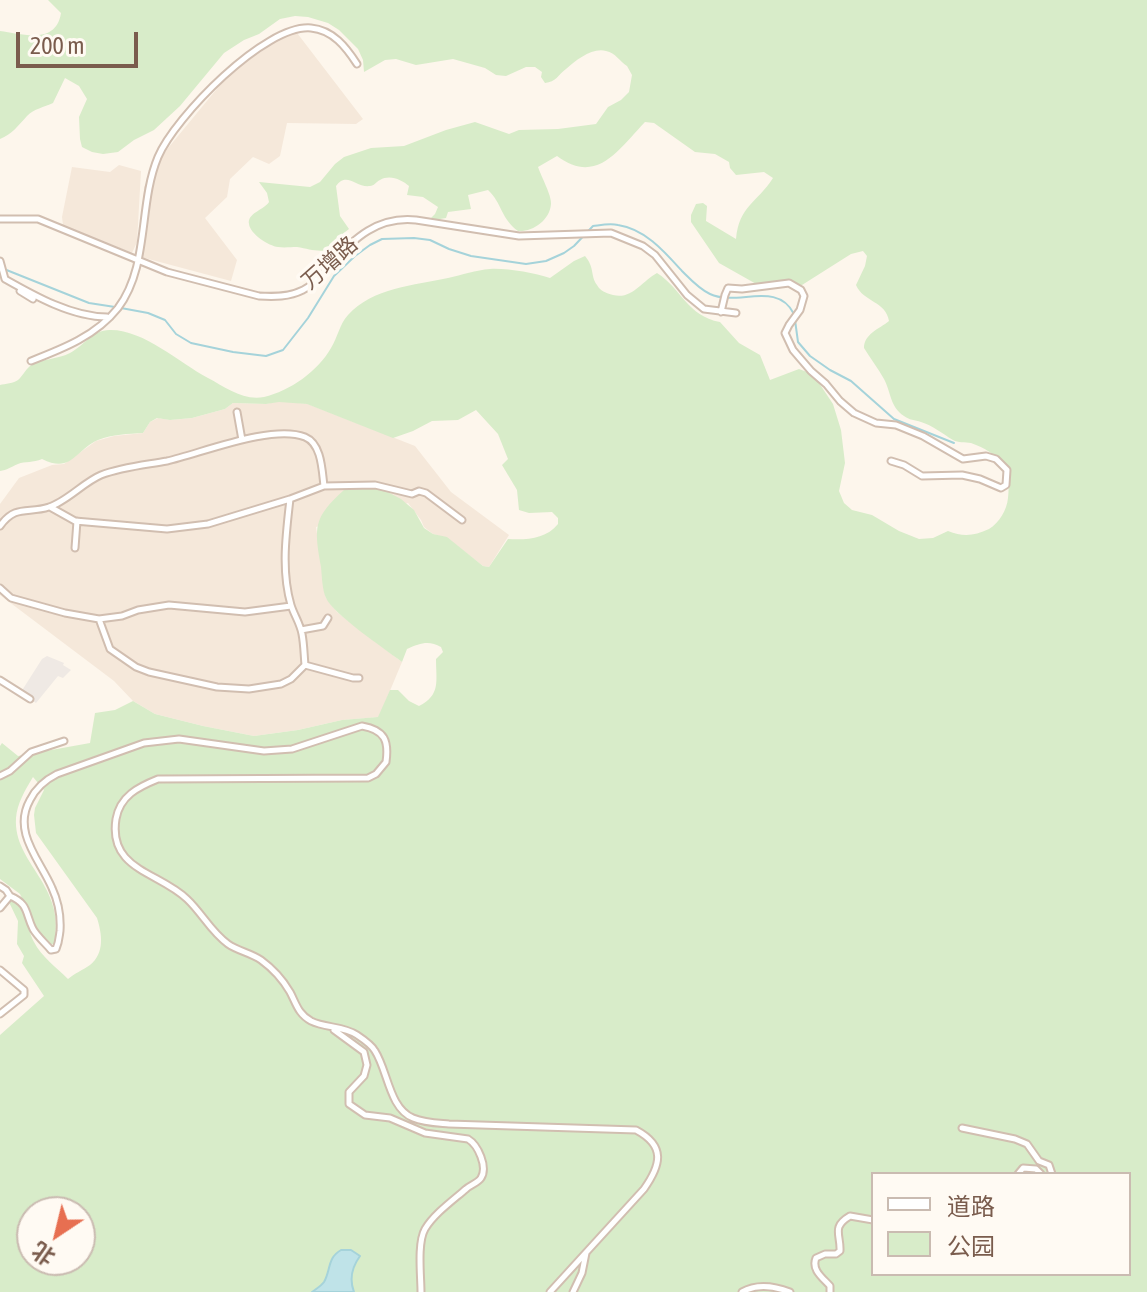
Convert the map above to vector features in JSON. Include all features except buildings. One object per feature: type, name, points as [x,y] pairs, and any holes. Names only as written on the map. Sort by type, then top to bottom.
[{"type":"street","points":[[31,361],[75,343],[110,315],[123,299],[135,275],[157,159],[198,101],[225,76],[266,42],[298,29],[312,28],[337,38],[357,64]]},
{"type":"street","name":"万增路","points":[[0,219],[38,219],[167,272],[273,297],[304,290],[360,236],[387,221],[416,220],[519,236],[611,233],[643,246],[655,255],[704,309],[736,313]]},
{"type":"street","points":[[1,263],[5,279],[11,282],[91,317],[110,315]]},
{"type":"street","points":[[11,282],[33,299]]},
{"type":"street","points":[[721,312],[728,288],[789,283],[801,290],[804,296],[802,306],[785,333],[793,350],[840,401],[854,413],[876,423],[896,425],[923,436],[963,459],[986,456],[996,459],[1007,470],[1006,485],[1001,488],[962,475],[922,476],[891,461]]},
{"type":"street","points":[[237,412],[242,440]]},
{"type":"street","points":[[0,526],[20,510],[50,507],[98,476],[242,440],[283,434],[310,440],[320,456],[324,486]]},
{"type":"street","points":[[50,507],[77,521],[150,529],[186,528],[208,524],[324,486],[375,485],[412,494],[419,491],[426,493],[462,520]]},
{"type":"street","points":[[290,499],[286,572],[291,606],[301,630],[305,665]]},
{"type":"street","points":[[75,548],[77,521]]},
{"type":"street","points":[[0,588],[11,598],[99,619],[169,605],[245,612],[291,606]]},
{"type":"street","points":[[301,630],[323,626],[328,618]]},
{"type":"street","points":[[99,619],[110,649],[149,672],[217,687],[249,689],[281,684],[305,665]]},
{"type":"street","points":[[305,665],[359,678]]},
{"type":"street","points":[[0,680],[30,699]]},
{"type":"street","points":[[0,886],[24,904],[34,931],[51,950],[56,949],[59,942],[59,911],[52,887],[27,841],[24,817],[35,791],[57,774],[144,743],[179,739],[264,751],[292,749],[362,726],[381,733],[386,743],[386,762],[368,778],[158,779],[136,787],[118,808],[114,832],[121,853],[138,870],[186,898],[229,945],[261,960],[277,974],[297,1010],[311,1021],[355,1032],[375,1049],[401,1110],[410,1117],[438,1124],[636,1130],[650,1140],[657,1149],[658,1163],[652,1177],[550,1292]]},
{"type":"street","points":[[0,776],[31,752],[64,741]]},
{"type":"street","points":[[0,908],[10,896]]},
{"type":"street","points":[[0,970],[24,990],[24,995],[0,1014]]},
{"type":"street","points":[[330,1027],[364,1052],[367,1065],[364,1076],[349,1092],[349,1104],[365,1115],[390,1118],[425,1133],[468,1139],[479,1151],[483,1173],[479,1181],[469,1186],[424,1230],[420,1263],[421,1292]]},
{"type":"street","points":[[962,1128],[1027,1144],[1039,1161],[1049,1165],[1051,1172]]},
{"type":"street","points":[[1020,1172],[1030,1167],[1039,1172]]},
{"type":"street","points":[[830,1292],[830,1286],[815,1269],[816,1258],[840,1251],[837,1230],[843,1220],[850,1216],[871,1220]]},
{"type":"street","points":[[573,1292],[582,1273],[586,1252]]},
{"type":"street","points":[[742,1292],[753,1287],[779,1288],[790,1292]]},
{"type":"shaded area","points":[[294,29],[363,119],[356,124],[287,123],[280,156],[269,164],[253,157],[230,179],[227,197],[205,218],[237,260],[231,281],[141,257],[144,187],[159,159],[230,73]]},
{"type":"shaded area","points":[[119,165],[141,171],[137,242],[132,253],[63,225],[72,167],[110,172]]},
{"type":"shaded area","points":[[279,401],[308,404],[415,446],[451,492],[509,535],[489,567],[483,566],[447,538],[433,534],[424,527],[408,503],[316,527],[326,598],[337,612],[402,662],[379,717],[342,720],[254,736],[155,714],[133,701],[114,681],[0,595],[0,504],[19,478],[52,465],[64,464],[96,441],[143,433],[150,422],[158,418],[192,418],[225,409],[233,403],[266,404]]},
{"type":"shaded area","points":[[47,656],[64,663],[71,670],[63,678],[58,676],[36,703],[21,692]]},
{"type":"green space","points":[[48,0],[1147,0],[1147,1292],[0,1292],[0,1035],[44,996],[22,963],[24,956],[17,944],[18,921],[8,900],[19,907],[41,952],[68,979],[95,960],[101,943],[97,918],[36,833],[35,808],[44,790],[33,777],[18,808],[17,834],[53,906],[56,924],[54,944],[50,944],[36,928],[20,894],[0,879],[2,743],[18,756],[90,743],[95,713],[115,710],[133,701],[155,714],[254,736],[342,720],[378,717],[390,690],[398,690],[419,706],[434,692],[436,659],[443,652],[441,647],[428,643],[416,645],[407,649],[402,662],[331,605],[324,591],[317,542],[318,524],[326,508],[344,490],[380,488],[414,510],[424,528],[447,537],[483,566],[489,567],[508,539],[542,536],[558,524],[558,518],[552,512],[519,510],[517,490],[502,465],[508,459],[498,434],[476,410],[458,420],[432,421],[393,438],[307,404],[233,403],[225,409],[192,418],[157,418],[143,433],[98,440],[67,462],[60,464],[42,459],[0,471],[0,385],[18,380],[34,363],[65,355],[94,335],[111,330],[149,341],[234,392],[249,397],[264,397],[284,390],[311,372],[331,348],[348,315],[381,293],[490,269],[520,271],[550,278],[585,256],[598,287],[604,292],[626,295],[657,273],[692,308],[720,322],[739,343],[760,355],[770,380],[799,369],[817,380],[833,404],[841,430],[845,463],[839,491],[844,503],[852,510],[872,515],[919,539],[933,538],[948,531],[973,534],[989,529],[999,520],[1006,507],[1009,488],[1002,463],[989,452],[971,443],[955,441],[929,425],[906,417],[896,408],[884,379],[864,348],[869,335],[889,321],[884,309],[859,291],[856,285],[865,266],[867,256],[863,251],[851,254],[802,285],[779,288],[758,285],[719,263],[691,222],[696,204],[707,206],[706,221],[736,239],[745,212],[773,178],[764,172],[736,175],[729,162],[715,154],[695,152],[654,123],[645,122],[616,153],[596,166],[571,164],[557,156],[538,167],[551,204],[544,220],[529,229],[518,231],[512,226],[488,190],[468,195],[471,209],[448,212],[446,218],[428,221],[438,207],[423,197],[407,195],[409,186],[392,178],[380,180],[371,186],[344,180],[336,186],[340,216],[349,229],[337,238],[329,250],[274,246],[260,239],[250,228],[249,220],[253,214],[269,202],[259,182],[310,187],[320,182],[344,157],[371,148],[404,146],[475,122],[509,134],[519,130],[596,124],[608,107],[629,92],[632,75],[627,66],[609,52],[601,50],[585,55],[554,80],[545,83],[542,72],[535,67],[526,67],[506,76],[453,59],[416,65],[396,59],[385,60],[364,72],[358,49],[328,23],[308,17],[280,19],[224,53],[180,106],[154,130],[118,152],[103,154],[82,147],[79,117],[87,99],[79,86],[65,78],[53,103],[30,114],[0,139],[0,31],[37,35],[53,30],[61,13]]},
{"type":"water","points":[[341,1250],[351,1250],[360,1256],[352,1273],[354,1292],[312,1292],[324,1282],[331,1260]]},
{"type":"waterway","points":[[121,308],[165,320],[176,334],[191,343],[266,356],[283,350],[308,318],[334,276],[355,256],[382,239],[430,240],[471,256],[526,264],[546,261],[564,253],[593,226],[612,224],[628,227],[645,236],[695,284],[710,294],[732,298],[778,298],[794,314]]},
{"type":"waterway","points":[[4,269],[89,303],[115,307]]},
{"type":"waterway","points":[[795,320],[798,342],[810,356],[851,381],[894,419],[954,443]]}]
